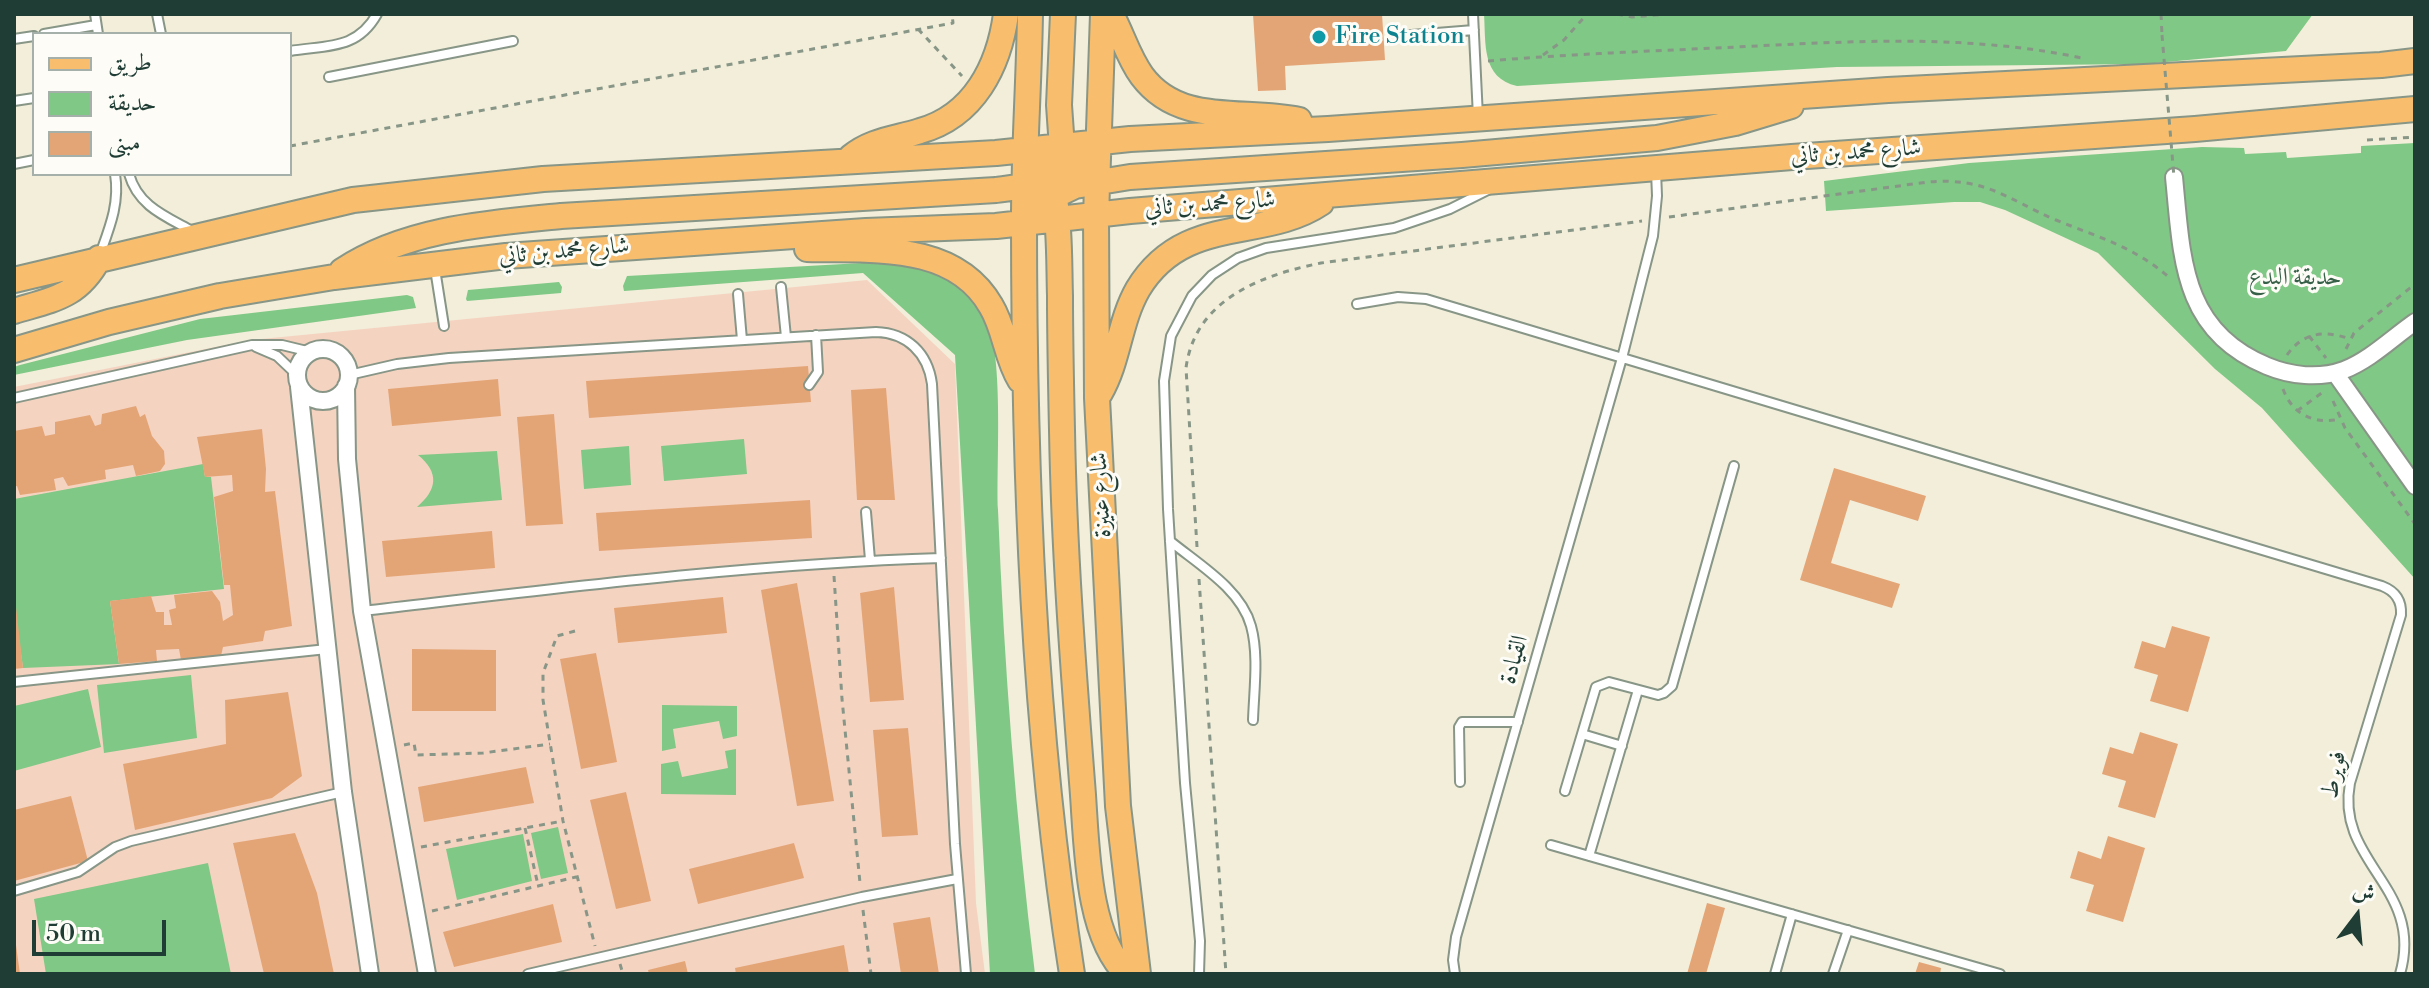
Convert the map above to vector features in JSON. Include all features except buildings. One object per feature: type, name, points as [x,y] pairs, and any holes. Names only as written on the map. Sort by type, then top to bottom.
[{"type":"main road","points":[[848,160],[870,144],[925,130],[963,107],[982,85],[994,64],[1006,14]]},
{"type":"main road","points":[[1030,14],[1024,221],[1025,387],[1040,731],[1072,974]]},
{"type":"main road","points":[[1063,14],[1059,191],[1068,580],[1088,856],[1095,906],[1111,954],[1127,974]]},
{"type":"main road","name":"شارع عنيزة","points":[[1103,14],[1097,144],[1097,398],[1118,806],[1138,974]]},
{"type":"main road","points":[[1111,14],[1140,73],[1173,103],[1215,114],[1286,117],[1328,129]]},
{"type":"main road","points":[[14,280],[353,200],[543,179],[996,153],[1130,139],[1328,129],[1831,94],[2415,61]]},
{"type":"main road","points":[[334,277],[365,257],[396,245],[496,222],[1025,186],[1059,191],[1097,181],[1130,177],[1462,155],[1657,138],[1735,123],[1831,94]]},
{"type":"main road","name":"شارع محمد بن ثاني","points":[[14,350],[109,322],[220,296],[434,264],[726,240],[996,226],[1024,221],[1059,191],[1096,216],[1792,157],[2195,129],[2415,109]]},
{"type":"main road","points":[[1059,191],[1089,158],[1097,144]]},
{"type":"main road","points":[[1026,148],[1041,161],[1059,191]]},
{"type":"main road","points":[[1097,398],[1113,368],[1133,300],[1140,286],[1159,264],[1192,242],[1229,230],[1297,215],[1329,196]]},
{"type":"main road","points":[[726,240],[763,248],[900,252],[953,267],[974,284],[992,307],[1009,358],[1025,387]]},
{"type":"main road","points":[[14,311],[68,295],[88,278],[99,258]]},
{"type":"street","points":[[2174,177],[2187,282],[2193,298],[2211,326],[2246,356],[2294,374],[2332,374],[2360,362],[2415,322]]},
{"type":"street","points":[[370,974],[343,792],[298,381],[302,359],[322,349],[334,352],[346,364],[347,459],[362,611],[427,974]]},
{"type":"street","points":[[2332,374],[2415,486]]},
{"type":"street","points":[[298,381],[307,396],[323,401],[339,395],[347,381]]},
{"type":"street","points":[[1059,974],[1064,927]]},
{"type":"lane","points":[[70,32],[97,30],[95,14]]},
{"type":"lane","points":[[292,51],[353,40],[365,32],[377,14]]},
{"type":"lane","points":[[1473,14],[1478,117]]},
{"type":"lane","points":[[1399,36],[1474,30]]},
{"type":"lane","points":[[329,77],[513,41]]},
{"type":"lane","name":"القيادة","points":[[1455,974],[1453,949],[1622,358],[1656,219],[1656,169]]},
{"type":"lane","points":[[99,258],[117,199],[115,176]]},
{"type":"lane","points":[[130,176],[136,192],[146,204],[200,235]]},
{"type":"lane","points":[[1199,974],[1200,941],[1185,783],[1170,541],[1165,365],[1176,322],[1201,285],[1225,266],[1251,252],[1422,220],[1464,203],[1503,181]]},
{"type":"lane","points":[[434,264],[444,326]]},
{"type":"lane","points":[[781,287],[786,337]]},
{"type":"lane","points":[[738,294],[742,340]]},
{"type":"lane","points":[[1357,304],[1398,297],[1426,299],[1622,358]]},
{"type":"lane","points":[[347,381],[397,364],[449,358],[885,332],[911,343],[924,357],[932,384],[957,879],[966,974]]},
{"type":"lane","points":[[809,385],[818,372],[816,335]]},
{"type":"lane","points":[[14,398],[252,345],[282,345],[311,352]]},
{"type":"lane","points":[[252,345],[277,356],[298,381]]},
{"type":"lane","name":"فويرط","points":[[1622,358],[2382,586],[2397,596],[2401,608],[2399,621],[2350,783],[2347,810],[2354,836],[2392,894],[2400,913],[2405,944],[2400,974]]},
{"type":"lane","points":[[1565,791],[1600,683],[1609,682],[1658,695],[1672,686],[1734,466]]},
{"type":"lane","points":[[866,512],[870,560]]},
{"type":"lane","points":[[1170,541],[1238,600],[1250,623],[1254,648],[1253,720]]},
{"type":"lane","points":[[362,611],[580,585],[870,560],[941,558]]},
{"type":"lane","points":[[14,682],[327,649]]},
{"type":"lane","points":[[1589,856],[1638,690]]},
{"type":"lane","points":[[1460,782],[1459,727],[1462,722],[1518,722]]},
{"type":"lane","points":[[1582,734],[1622,746]]},
{"type":"lane","points":[[14,891],[78,872],[115,847],[131,841],[343,792]]},
{"type":"lane","points":[[1551,845],[1848,930],[1971,970],[2000,974]]},
{"type":"lane","points":[[528,974],[862,897],[957,879]]},
{"type":"lane","points":[[1775,974],[1792,914]]},
{"type":"lane","points":[[1833,974],[1848,930]]},
{"type":"path","points":[[292,146],[953,23],[952,14]]},
{"type":"path","points":[[1540,57],[1564,40],[1587,14]]},
{"type":"path","points":[[1617,14],[1632,17],[1666,14]]},
{"type":"path","points":[[2161,14],[2174,177]]},
{"type":"path","points":[[918,29],[969,83]]},
{"type":"path","points":[[1476,63],[1826,42],[1956,41],[2024,47],[2083,58]]},
{"type":"path","points":[[2367,140],[2415,137]]},
{"type":"path","points":[[1226,974],[1186,368],[1197,330],[1225,301],[1272,275],[1321,263],[1928,182],[1960,181],[1992,188],[2049,217],[2121,244],[2173,280],[2187,282]]},
{"type":"path","points":[[2297,411],[2313,398],[2332,374],[2309,336]]},
{"type":"path","points":[[834,563],[842,699],[871,974]]},
{"type":"path","points":[[575,631],[557,636],[543,673],[543,700],[563,821],[598,957]]},
{"type":"path","points":[[387,747],[414,743],[416,755],[449,755],[550,744]]},
{"type":"path","points":[[404,850],[563,821]]},
{"type":"path","points":[[525,828],[538,885]]},
{"type":"path","points":[[416,915],[576,877]]},
{"type":"shaded area","points":[[867,280],[955,364],[976,903],[985,974],[14,974],[14,387],[251,340]]},
{"type":"green space","points":[[1484,14],[2313,14],[2286,51],[2144,64],[1837,67],[1517,86],[1505,82],[1491,67]]},
{"type":"green space","name":"حديقة البدع","points":[[2415,143],[2415,579],[2262,408],[2215,369],[2098,253],[2005,210],[1980,202],[1826,211],[1824,181],[1969,163],[2202,147],[2244,148],[2245,154],[2286,152],[2287,158],[2361,153],[2361,146]]},
{"type":"green space","points":[[880,262],[919,267],[941,274],[983,310],[991,330],[997,379],[998,510],[1007,684],[1035,974],[990,974],[955,355],[863,273],[624,291],[623,286],[627,276]]},
{"type":"green space","points":[[559,282],[561,293],[466,299],[468,290]]},
{"type":"green space","points":[[407,295],[413,297],[416,308],[187,340],[14,375],[14,367],[20,365],[200,319]]},
{"type":"green space","points":[[744,439],[747,474],[664,481],[661,446]]},
{"type":"green space","points":[[629,446],[631,485],[584,489],[581,450]]},
{"type":"green space","points":[[497,451],[502,500],[417,507],[429,494],[433,481],[430,468],[418,455]]},
{"type":"green space","points":[[203,464],[205,477],[211,477],[224,589],[110,601],[119,664],[23,668],[14,604],[14,499]]},
{"type":"green space","points":[[191,675],[197,738],[104,753],[97,685]]},
{"type":"green space","points":[[88,689],[101,747],[14,771],[14,706]]},
{"type":"green space","points":[[662,705],[737,706],[737,736],[723,739],[719,721],[673,729],[676,748],[662,751]]},
{"type":"green space","points":[[736,749],[736,795],[661,794],[661,764],[678,761],[682,777],[728,768],[725,751]]},
{"type":"green space","points":[[558,827],[568,873],[541,879],[531,833]]},
{"type":"green space","points":[[523,834],[532,881],[457,900],[446,849]]},
{"type":"green space","points":[[208,863],[231,974],[46,974],[34,899]]},
{"type":"place","name":"Fire Station","points":[[1319,37]]}]
